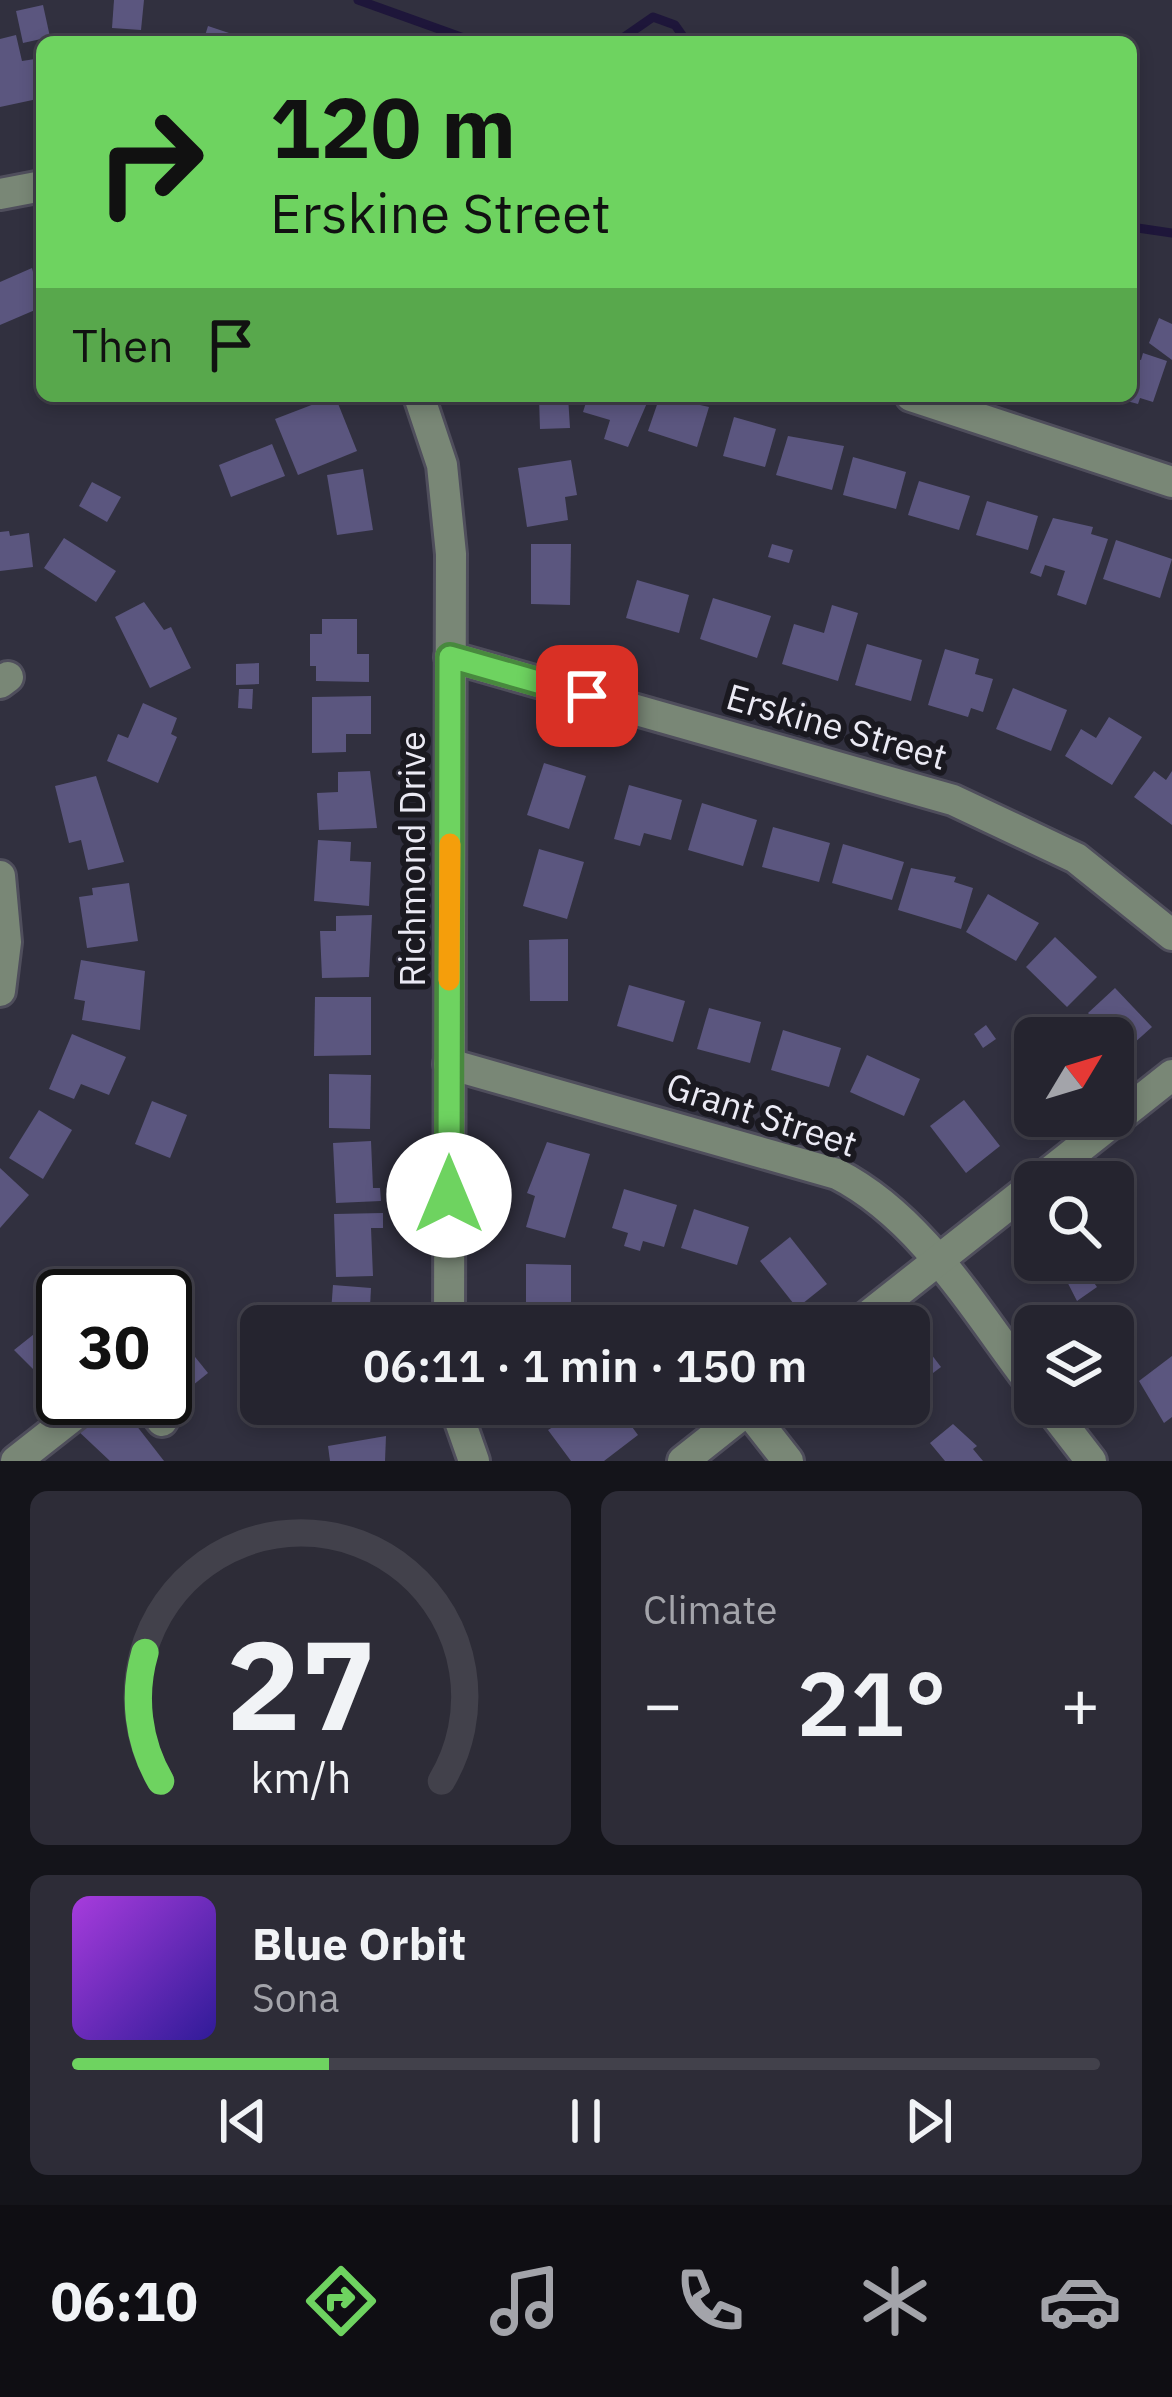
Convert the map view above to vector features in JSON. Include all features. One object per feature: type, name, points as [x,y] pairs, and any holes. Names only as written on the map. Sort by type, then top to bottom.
[{"type":"street","points":[[0,194],[36,187]]},
{"type":"street","name":"Richmond Drive","points":[[421,402],[447,501],[449,1305]]},
{"type":"street","points":[[928,402],[1172,482]]},
{"type":"street","name":"Erskine Street","points":[[450,657],[988,814],[1076,858],[1172,935]]},
{"type":"street","points":[[0,876],[6,942],[0,992]]},
{"type":"street","name":"Grant Street","points":[[449,1064],[837,1174],[888,1206],[1014,1362]]},
{"type":"street","points":[[1064,1161],[1172,1075]]},
{"type":"street","points":[[882,1305],[1014,1200]]},
{"type":"street","points":[[16,1461],[62,1425]]},
{"type":"street","points":[[461,1425],[474,1461]]},
{"type":"street","points":[[683,1461],[729,1425]]},
{"type":"street","points":[[764,1425],[788,1461]]},
{"type":"street","points":[[1063,1425],[1091,1461]]},
{"type":"building","points":[[114,0],[144,0],[141,30],[112,28]]},
{"type":"building","points":[[43,5],[50,36],[23,43],[16,11]]},
{"type":"building","points":[[208,26],[235,35],[235,36],[205,36]]},
{"type":"building","points":[[16,35],[22,61],[35,59],[36,99],[0,107],[0,39]]},
{"type":"building","points":[[32,268],[36,310],[0,325],[0,282]]},
{"type":"building","points":[[1159,318],[1172,324],[1172,360],[1149,343]]},
{"type":"building","points":[[1143,353],[1167,361],[1153,402],[1140,398],[1138,404],[1130,402],[1137,402],[1137,359],[1141,360]]},
{"type":"building","points":[[319,402],[337,402],[357,451],[298,475],[275,419]]},
{"type":"building","points":[[539,402],[568,402],[570,428],[540,429]]},
{"type":"building","points":[[586,402],[647,402],[628,447],[604,439],[610,420],[583,412]]},
{"type":"building","points":[[658,402],[709,407],[697,447],[648,431]]},
{"type":"building","points":[[734,417],[776,429],[765,467],[723,456]]},
{"type":"building","points":[[788,436],[844,446],[832,490],[776,475]]},
{"type":"building","points":[[272,444],[285,476],[231,497],[219,465]]},
{"type":"building","points":[[853,457],[906,472],[896,509],[843,495]]},
{"type":"building","points":[[571,460],[577,495],[565,497],[568,520],[527,527],[518,468]]},
{"type":"building","points":[[363,469],[373,530],[337,535],[327,475]]},
{"type":"building","points":[[919,481],[970,496],[959,530],[908,515]]},
{"type":"building","points":[[92,482],[121,497],[107,522],[79,506]]},
{"type":"building","points":[[987,501],[1038,516],[1028,550],[976,535]]},
{"type":"building","points":[[1053,518],[1093,527],[1091,534],[1108,539],[1086,605],[1057,595],[1065,571],[1045,565],[1041,577],[1030,573]]},
{"type":"building","points":[[9,531],[10,536],[29,533],[33,567],[0,571],[0,532]]},
{"type":"building","points":[[64,538],[116,571],[96,602],[44,568]]},
{"type":"building","points":[[1116,540],[1172,559],[1160,598],[1103,579]]},
{"type":"building","points":[[531,544],[571,544],[570,605],[531,604]]},
{"type":"building","points":[[772,544],[793,550],[789,563],[768,557]]},
{"type":"building","points":[[637,580],[689,595],[679,633],[626,618]]},
{"type":"building","points":[[713,598],[771,616],[757,658],[700,639]]},
{"type":"building","points":[[144,602],[164,630],[171,627],[191,668],[150,688],[115,617]]},
{"type":"building","points":[[832,605],[858,613],[838,681],[782,664],[794,624],[824,633]]},
{"type":"building","points":[[322,619],[357,619],[357,654],[369,654],[369,682],[316,681],[316,666],[310,666],[310,634],[322,634]]},
{"type":"building","points":[[867,644],[922,660],[911,701],[855,685]]},
{"type":"building","points":[[945,649],[979,659],[975,674],[993,679],[983,712],[971,708],[968,717],[928,705]]},
{"type":"building","points":[[259,663],[259,684],[236,685],[236,664]]},
{"type":"building","points":[[1013,688],[1067,710],[1051,751],[996,729]]},
{"type":"building","points":[[239,689],[253,689],[252,709],[238,708]]},
{"type":"building","points":[[371,696],[371,734],[346,734],[346,752],[312,753],[312,697]]},
{"type":"building","points":[[143,703],[177,718],[171,734],[177,737],[158,783],[107,761],[118,734],[128,738]]},
{"type":"building","points":[[1109,717],[1142,737],[1112,785],[1065,756],[1081,729],[1096,738]]},
{"type":"building","points":[[544,763],[586,776],[569,829],[527,815]]},
{"type":"building","points":[[370,771],[377,828],[319,830],[317,793],[338,792],[338,772]]},
{"type":"building","points":[[1154,771],[1166,780],[1172,771],[1172,825],[1134,797]]},
{"type":"building","points":[[96,776],[124,862],[88,870],[81,840],[69,843],[55,786]]},
{"type":"building","points":[[629,785],[682,800],[671,840],[644,833],[640,846],[614,839]]},
{"type":"building","points":[[702,803],[757,820],[743,866],[688,850]]},
{"type":"building","points":[[773,827],[830,843],[819,882],[762,867]]},
{"type":"building","points":[[318,840],[351,842],[350,861],[371,862],[369,906],[314,901]]},
{"type":"building","points":[[843,844],[904,862],[892,900],[832,883]]},
{"type":"building","points":[[539,849],[584,862],[567,919],[523,906]]},
{"type":"building","points":[[911,868],[956,877],[954,882],[973,888],[961,929],[898,910]]},
{"type":"building","points":[[129,883],[138,941],[87,948],[79,897],[93,895],[92,888]]},
{"type":"building","points":[[988,894],[1039,923],[1016,961],[966,932]]},
{"type":"building","points":[[372,915],[369,977],[322,978],[320,931],[336,931],[336,916]]},
{"type":"building","points":[[1055,937],[1097,977],[1067,1007],[1026,967]]},
{"type":"building","points":[[568,939],[568,1001],[530,1001],[529,940]]},
{"type":"building","points":[[81,960],[145,971],[140,1030],[82,1020],[85,1001],[74,999]]},
{"type":"building","points":[[629,985],[685,1001],[673,1042],[617,1026]]},
{"type":"building","points":[[1115,988],[1152,1027],[1134,1043],[1134,1017],[1092,1017],[1088,1013]]},
{"type":"building","points":[[315,997],[371,997],[371,1055],[314,1056]]},
{"type":"building","points":[[709,1008],[761,1022],[750,1063],[697,1049]]},
{"type":"building","points":[[986,1025],[996,1039],[983,1048],[974,1034]]},
{"type":"building","points":[[783,1030],[841,1048],[829,1087],[771,1070]]},
{"type":"building","points":[[72,1034],[126,1057],[109,1095],[81,1084],[74,1099],[49,1089]]},
{"type":"building","points":[[867,1055],[920,1079],[904,1116],[850,1092]]},
{"type":"building","points":[[329,1074],[371,1075],[370,1129],[329,1128]]},
{"type":"building","points":[[964,1100],[1000,1146],[966,1173],[930,1126]]},
{"type":"building","points":[[152,1101],[187,1115],[170,1158],[135,1144]]},
{"type":"building","points":[[39,1110],[72,1130],[43,1179],[9,1158]]},
{"type":"building","points":[[371,1141],[373,1188],[380,1188],[381,1201],[336,1203],[333,1143]]},
{"type":"building","points":[[547,1142],[590,1154],[565,1238],[526,1227],[535,1196],[527,1193]]},
{"type":"building","points":[[0,1168],[29,1195],[0,1228]]},
{"type":"building","points":[[624,1189],[677,1205],[664,1247],[643,1241],[640,1251],[624,1246],[628,1233],[612,1228]]},
{"type":"building","points":[[694,1209],[749,1227],[737,1265],[681,1248]]},
{"type":"building","points":[[383,1213],[383,1228],[371,1228],[373,1276],[336,1277],[334,1214]]},
{"type":"building","points":[[790,1237],[827,1284],[795,1305],[760,1261]]},
{"type":"building","points":[[526,1264],[571,1265],[571,1305],[526,1305]]},
{"type":"building","points":[[1067,1281],[1093,1281],[1097,1287],[1077,1301]]},
{"type":"building","points":[[333,1285],[371,1288],[370,1305],[332,1305]]},
{"type":"building","points":[[36,1333],[36,1372],[14,1350]]},
{"type":"building","points":[[192,1353],[208,1373],[192,1386]]},
{"type":"building","points":[[930,1353],[941,1367],[930,1375]]},
{"type":"building","points":[[1172,1356],[1172,1417],[1164,1423],[1139,1381]]},
{"type":"building","points":[[953,1424],[977,1446],[973,1449],[983,1461],[945,1461],[930,1443]]},
{"type":"building","points":[[81,1425],[136,1425],[164,1461],[110,1461],[76,1429]]},
{"type":"building","points":[[631,1425],[638,1435],[604,1461],[571,1461],[548,1430]]},
{"type":"building","points":[[386,1436],[385,1461],[330,1461],[328,1446]]},
{"type":"waterway","points":[[358,0],[458,36]]},
{"type":"waterway","points":[[626,36],[653,17],[675,25],[683,36]]},
{"type":"waterway","points":[[1137,228],[1172,233]]},
{"type":"slow traffic","points":[[449,980],[450,844]]},
{"type":"route","points":[[449,1195],[450,657],[587,696]]}]
